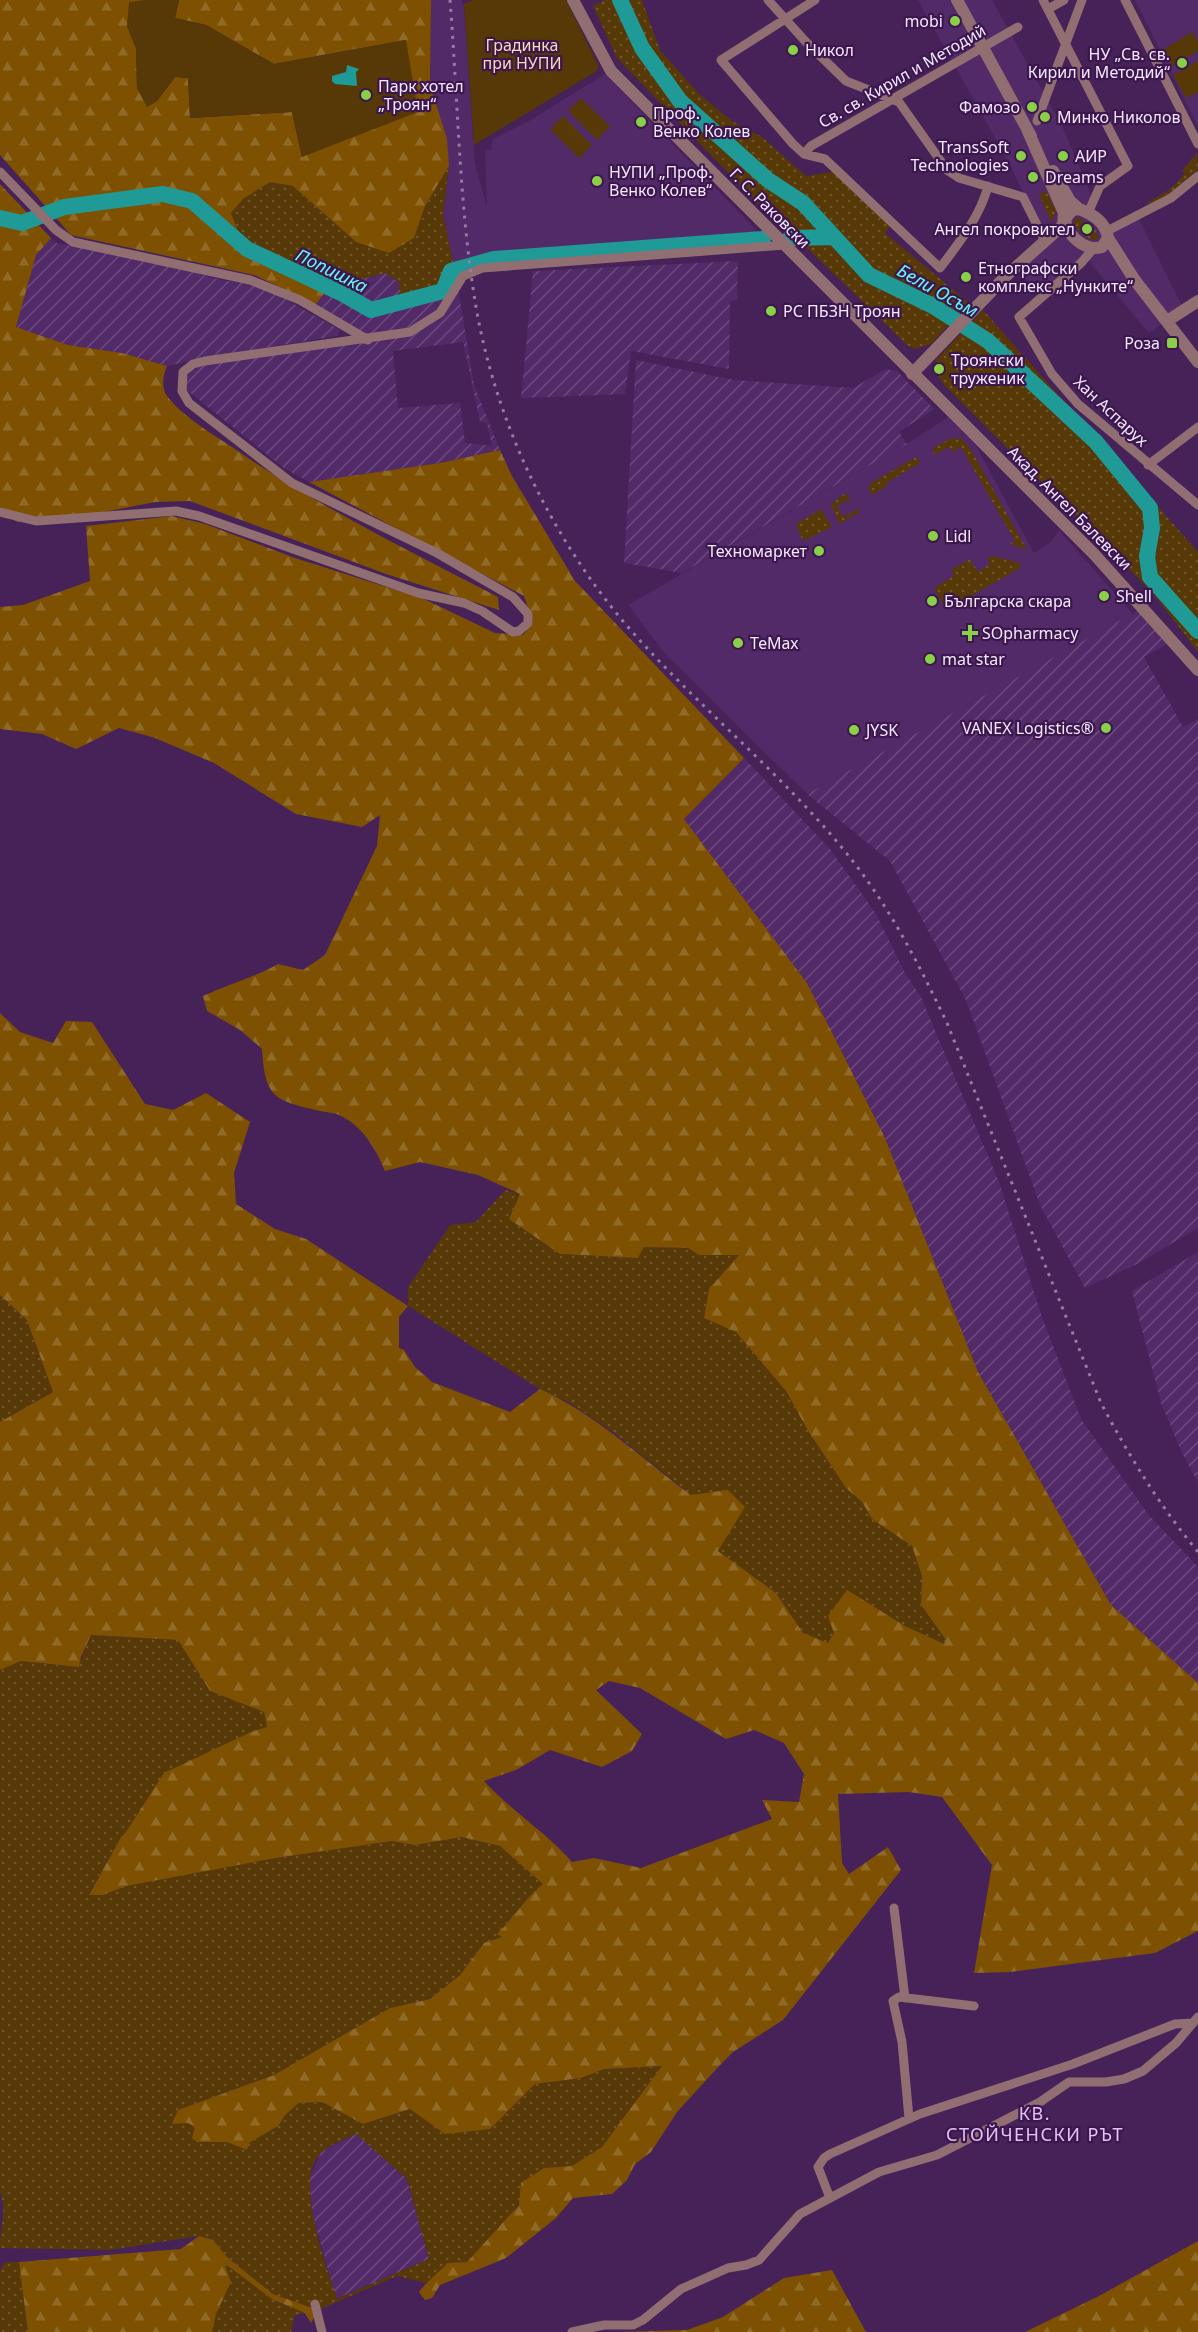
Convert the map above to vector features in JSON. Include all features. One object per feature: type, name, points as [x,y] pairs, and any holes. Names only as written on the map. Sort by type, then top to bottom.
[{"type":"street","name":"Г. С. Раковски","points":[[573,0],[611,71],[912,374]]},
{"type":"street","points":[[768,0],[846,81],[899,102],[947,170],[959,178],[1023,197],[1045,241]]},
{"type":"street","points":[[815,0],[721,60],[804,154],[825,159],[940,268],[968,230],[985,199],[988,186]]},
{"type":"street","points":[[957,0],[982,47],[1032,125],[1070,201],[1100,222],[1134,279],[1198,362]]},
{"type":"street","points":[[1042,0],[1128,166],[1100,186],[1083,211]]},
{"type":"street","points":[[1048,9],[1064,0]]},
{"type":"street","points":[[1074,238],[1066,225],[1032,125],[1066,45],[1082,0]]},
{"type":"street","points":[[1125,0],[1198,144]]},
{"type":"street","name":"Св. св. Кирил и Методий","points":[[804,154],[811,146],[1018,27]]},
{"type":"street","points":[[0,172],[56,230],[82,245],[232,274],[269,286],[300,300],[368,340]]},
{"type":"street","points":[[1107,235],[1171,198],[1198,176]]},
{"type":"street","points":[[912,374],[1032,252],[1059,229],[1072,210],[1083,211]]},
{"type":"street","points":[[1095,249],[1106,244],[1107,235]]},
{"type":"street","points":[[1032,252],[1058,237],[1074,238],[1095,249],[1134,279]]},
{"type":"street","points":[[0,512],[36,521],[176,512],[199,516],[418,593],[464,603],[482,610],[513,632],[519,631],[528,623],[528,614],[513,597],[437,553],[292,483],[193,406],[182,391],[183,372],[193,364],[402,335],[426,324],[445,307],[463,276],[482,268],[785,246]]},
{"type":"street","name":"Хан Аспарух","points":[[1095,249],[1019,317],[1056,380],[1086,412],[1198,505]]},
{"type":"street","points":[[1167,321],[1198,301]]},
{"type":"street","name":"Акад. Ангел Балевски","points":[[912,374],[1094,554],[1198,670]]},
{"type":"street","points":[[1148,465],[1198,427]]},
{"type":"street","points":[[894,1908],[905,1998]]},
{"type":"street","points":[[909,2118],[902,2042],[892,2005],[896,1998],[974,2006]]},
{"type":"street","points":[[830,2198],[818,2168],[824,2158],[909,2118],[1010,2083],[1074,2064],[1175,2024],[1195,2020]]},
{"type":"street","points":[[572,2332],[604,2325],[633,2325],[643,2320],[681,2289],[704,2277],[759,2260],[768,2252],[792,2220],[830,2198],[879,2172],[937,2155],[1040,2102],[1069,2082],[1106,2082],[1124,2079],[1143,2071],[1176,2043],[1195,2020]]},
{"type":"street","points":[[315,2304],[322,2332]]},
{"type":"shaded area","name":"НУПИ „Проф. Венко Колев“","points":[[431,0],[461,0],[464,7],[475,164],[487,207],[485,150],[491,150],[493,139],[527,122],[605,74],[762,236],[728,235],[488,257],[488,268],[456,276],[443,214],[449,166],[430,85]]},
{"type":"shaded area","points":[[918,0],[992,0],[1062,126],[1093,199],[1091,212],[1110,232],[1138,217],[1183,308],[1149,333],[1087,259],[1049,292],[1037,280],[1029,283],[1017,271],[1045,238],[1007,159]]},
{"type":"shaded area","name":"НУ „Св. св. Кирил и Методий“","points":[[1135,0],[1198,0],[1198,127]]},
{"type":"shaded area","points":[[347,65],[359,69],[356,72],[357,86],[335,84],[332,81],[332,76],[346,72]]},
{"type":"shaded area","points":[[51,238],[56,243],[148,260],[222,280],[254,285],[278,295],[340,330],[337,336],[167,366],[122,353],[68,345],[16,327],[36,254]]},
{"type":"shaded area","points":[[738,261],[737,298],[730,302],[729,369],[631,351],[625,394],[521,398],[533,271]]},
{"type":"shaded area","points":[[386,273],[399,282],[400,299],[435,291],[456,276],[474,385],[500,450],[440,463],[309,482],[284,468],[184,388],[185,374],[200,366],[350,339],[362,333],[316,304],[329,287]],"holes":[[[463,342],[480,422],[487,424],[492,446],[465,443],[460,403],[398,408],[393,351]]]},
{"type":"shaded area","points":[[636,360],[734,380],[853,388],[886,369],[897,371],[934,409],[899,432],[907,444],[682,573],[624,563]]},
{"type":"shaded area","points":[[948,417],[976,446],[1034,553],[1051,542],[1059,530],[1133,614],[807,794],[665,654],[628,605],[907,444]]},
{"type":"shaded area","points":[[1139,610],[1169,643],[1144,657],[1183,727],[1198,719],[1198,1228],[1137,1264],[1085,1288],[1040,1205],[966,1000],[890,861],[807,794]]},
{"type":"shaded area","points":[[744,758],[830,849],[876,914],[905,973],[921,997],[999,1182],[1042,1317],[1081,1419],[1148,1514],[1198,1567],[1198,1683],[1111,1605],[978,1372],[885,1138],[807,983],[684,819]]},
{"type":"shaded area","points":[[1198,1252],[1198,1483],[1182,1453],[1161,1403],[1132,1291]]},
{"type":"shaded area","points":[[356,2133],[407,2179],[429,2259],[336,2299],[312,2213],[309,2179],[321,2152]]},
{"type":"green space","points":[[0,0],[145,0],[127,26],[136,48],[137,88],[147,106],[157,101],[175,77],[188,78],[190,118],[292,112],[302,157],[406,40],[274,64],[206,25],[175,18],[179,0],[431,0],[430,85],[447,139],[449,166],[425,206],[414,238],[389,253],[356,242],[293,186],[270,182],[243,199],[231,213],[241,240],[329,287],[316,304],[254,275],[71,235],[0,155]]},
{"type":"green space","points":[[179,0],[175,18],[206,25],[274,64],[406,40],[418,112],[302,157],[292,112],[190,118],[188,78],[175,77],[157,101],[147,107],[137,88],[136,48],[127,26],[129,2]]},
{"type":"green space","name":"Градинка при НУПИ","points":[[473,0],[566,0],[599,67],[595,72],[474,145],[464,4]]},
{"type":"green space","points":[[605,0],[642,0],[660,50],[699,94],[732,121],[762,137],[806,176],[838,171],[892,223],[885,233],[969,303],[931,344],[915,349],[907,345],[804,245],[775,221],[617,58],[593,6]]},
{"type":"green space","points":[[1192,32],[1198,42],[1198,51],[1173,66],[1163,50]]},
{"type":"green space","points":[[1198,61],[1198,92],[1186,98],[1173,75]]},
{"type":"green space","points":[[581,98],[610,126],[597,140],[568,111]]},
{"type":"green space","points":[[563,116],[592,145],[579,158],[550,129]]},
{"type":"green space","points":[[1197,153],[1198,169],[1166,196],[1144,205],[1169,190],[1185,174],[1182,171]]},
{"type":"green space","points":[[449,166],[443,214],[456,276],[435,291],[399,300],[399,282],[386,273],[329,287],[241,240],[231,213],[243,199],[270,182],[293,186],[356,242],[414,238],[425,206]]},
{"type":"green space","points":[[0,184],[51,238],[36,255],[16,327],[68,345],[122,353],[167,366],[163,381],[165,393],[197,424],[329,508],[498,597],[499,610],[386,574],[190,501],[155,502],[63,520],[17,522],[0,512]]},
{"type":"green space","points":[[1046,191],[1056,210],[1052,223],[1039,195]]},
{"type":"green space","points":[[1078,218],[1094,227],[1099,239],[1087,238],[1077,229],[1073,221]]},
{"type":"green space","points":[[728,235],[762,236],[765,240],[762,244],[488,268],[488,257]]},
{"type":"green space","points":[[983,310],[1198,552],[1198,652],[1152,592],[945,386],[938,376],[942,369],[935,361]]},
{"type":"green space","points":[[961,438],[970,448],[1027,550],[1010,544],[1015,541],[961,447],[952,452],[949,447],[934,455],[933,448],[949,439]]},
{"type":"green space","points":[[500,450],[512,476],[575,581],[744,758],[684,819],[807,983],[885,1138],[978,1372],[1111,1605],[1198,1683],[1198,1931],[1155,1953],[1011,1972],[974,1973],[992,1865],[942,1797],[909,1792],[838,1794],[842,1863],[849,1874],[888,1847],[901,1870],[783,2020],[733,2052],[720,2065],[677,2112],[651,2152],[635,2164],[627,2180],[612,2194],[573,2198],[556,2218],[506,2258],[440,2285],[432,2298],[425,2300],[419,2292],[425,2284],[447,2263],[467,2262],[519,2205],[521,2183],[544,2168],[572,2166],[602,2147],[662,2066],[604,2069],[581,2078],[535,2084],[490,2129],[445,2134],[410,2109],[363,2124],[322,2102],[299,2103],[286,2114],[278,2126],[249,2143],[247,2150],[227,2142],[197,2142],[192,2138],[195,2127],[188,2123],[172,2124],[178,2110],[274,2075],[390,2008],[430,1999],[460,1975],[484,1943],[502,1937],[497,1934],[543,1884],[500,1846],[462,1837],[415,1845],[392,1841],[276,1858],[126,1886],[103,1895],[89,1895],[121,1837],[164,1773],[251,1732],[267,1727],[264,1712],[210,1691],[178,1640],[91,1635],[79,1667],[21,1661],[0,1670],[0,1422],[53,1392],[27,1320],[0,1295],[0,1013],[20,1032],[53,1043],[66,1021],[92,1022],[145,1104],[173,1110],[206,1093],[250,1122],[234,1173],[236,1204],[275,1229],[306,1239],[408,1306],[399,1317],[399,1348],[404,1350],[415,1367],[432,1382],[510,1412],[540,1389],[600,1424],[691,1495],[728,1490],[745,1507],[718,1551],[776,1593],[803,1633],[828,1643],[834,1633],[828,1616],[847,1590],[905,1626],[944,1644],[946,1640],[921,1605],[922,1576],[912,1546],[872,1519],[862,1502],[846,1488],[807,1429],[786,1391],[736,1332],[704,1318],[709,1289],[739,1255],[699,1255],[688,1248],[644,1247],[638,1258],[560,1254],[509,1219],[520,1194],[478,1175],[420,1162],[385,1171],[368,1139],[355,1125],[336,1114],[289,1103],[274,1093],[266,1077],[262,1049],[240,1030],[207,1011],[203,996],[278,964],[303,970],[325,955],[377,846],[380,815],[362,827],[296,814],[214,763],[155,738],[119,728],[76,749],[42,734],[0,729],[0,607],[23,605],[90,581],[86,526],[172,516],[205,524],[295,558],[424,599],[495,633],[523,635],[533,622],[524,596],[309,482],[440,463]],"holes":[[[609,1681],[640,1688],[726,1739],[754,1730],[784,1743],[804,1774],[799,1802],[762,1800],[772,1819],[641,1868],[594,1858],[572,1862],[484,1781],[516,1770],[550,1750],[602,1767],[632,1751],[642,1734],[596,1690]]]},
{"type":"green space","points":[[916,457],[920,463],[886,483],[887,486],[872,495],[868,488],[871,483]]},
{"type":"green space","points":[[846,493],[850,499],[837,506],[843,517],[858,509],[860,512],[839,524],[831,504]]},
{"type":"green space","points":[[821,509],[832,527],[803,541],[796,524]]},
{"type":"green space","points":[[993,556],[1020,563],[1020,568],[946,610],[934,588],[954,576],[951,570],[970,559],[978,572],[990,564],[987,558]]},
{"type":"green space","points":[[505,1190],[520,1194],[509,1219],[560,1254],[638,1258],[644,1247],[688,1248],[699,1255],[739,1255],[709,1289],[704,1318],[736,1332],[786,1391],[807,1429],[846,1488],[862,1502],[872,1519],[912,1546],[922,1576],[921,1605],[946,1640],[944,1645],[905,1626],[834,1633],[828,1644],[803,1633],[776,1593],[718,1551],[726,1535],[691,1495],[613,1432],[570,1403],[540,1389],[408,1306],[408,1287],[450,1225],[476,1222]]},
{"type":"green space","points":[[0,1295],[27,1320],[53,1392],[0,1422]]},
{"type":"green space","points":[[91,1635],[178,1640],[210,1691],[264,1712],[267,1727],[251,1732],[121,1837],[89,1894],[103,1895],[125,1886],[276,1858],[392,1841],[415,1845],[462,1837],[500,1846],[543,1884],[498,1934],[503,1937],[484,1943],[460,1975],[430,1999],[390,2008],[274,2075],[178,2110],[195,2127],[193,2138],[197,2142],[227,2142],[247,2150],[248,2143],[278,2126],[286,2114],[299,2103],[322,2102],[363,2124],[411,2109],[445,2134],[506,2113],[535,2084],[581,2078],[604,2069],[663,2066],[602,2147],[572,2166],[544,2168],[506,2221],[467,2262],[447,2263],[436,2277],[426,2283],[397,2276],[318,2310],[273,2294],[228,2258],[213,2240],[199,2236],[110,2250],[0,2248],[3,2212],[0,2192],[0,1670],[21,1661],[78,1667]],"holes":[[[356,2134],[407,2179],[429,2259],[337,2299],[314,2222],[310,2180],[314,2163],[327,2148]]]},
{"type":"green space","points":[[199,2236],[213,2240],[228,2258],[273,2294],[318,2310],[311,2323],[305,2313],[272,2299],[224,2263],[231,2282],[216,2314],[212,2332],[28,2332],[19,2262],[181,2249]]},
{"type":"green space","points":[[1198,2241],[1198,2332],[1025,2332],[1099,2296]]},
{"type":"green space","points":[[5,2262],[19,2262],[28,2332],[0,2332],[0,2270]]},
{"type":"green space","points":[[223,2262],[272,2299],[305,2313],[295,2315],[291,2332],[212,2332],[216,2314],[231,2282]]},
{"type":"green space","points":[[832,2270],[866,2332],[619,2332],[687,2330],[723,2317],[784,2278]]},
{"type":"waterway","name":"Бели Осъм","points":[[620,0],[642,48],[680,101],[768,180],[803,203],[869,275],[933,306],[988,341],[1096,442],[1150,508],[1152,528],[1147,556],[1150,577],[1198,631]]},
{"type":"waterway","name":"Попишка","points":[[0,218],[22,223],[64,207],[163,194],[192,201],[247,249],[343,294],[371,310],[443,291],[451,271],[494,259],[763,239]]},
{"type":"waterway","name":"Попишка","points":[[790,238],[834,237]]},
{"type":"railway","points":[[450,0],[465,226],[475,301],[495,387],[528,470],[570,548],[622,620],[650,652],[800,800],[855,864],[894,921],[947,1023],[1101,1403],[1146,1480],[1198,1552]]},
{"type":"place","name":"mobi","points":[[955,21]]},
{"type":"place","name":"Никол","points":[[793,50]]},
{"type":"place","name":"НУ „Св. св. Кирил и Методий“","points":[[1182,63]]},
{"type":"place","name":"Парк хотел „Троян“","points":[[366,95]]},
{"type":"place","name":"Фамозо","points":[[1032,107]]},
{"type":"place","name":"Минко Николов","points":[[1045,117]]},
{"type":"place","name":"Проф. Венко Колев","points":[[641,122]]},
{"type":"place","name":"TransSoft Technologies","points":[[1021,156]]},
{"type":"place","name":"АИР","points":[[1063,156]]},
{"type":"place","name":"Dreams","points":[[1033,177]]},
{"type":"place","name":"НУПИ „Проф. Венко Колев“","points":[[597,181]]},
{"type":"place","name":"Ангел покровител","points":[[1087,229]]},
{"type":"place","name":"Етнографски комплекс „Нунките“","points":[[966,277]]},
{"type":"place","name":"РС ПБЗН Троян","points":[[771,311]]},
{"type":"place","name":"Роза","points":[[1172,343]]},
{"type":"place","name":"Троянски труженик","points":[[939,369]]},
{"type":"place","name":"Lidl","points":[[933,536]]},
{"type":"place","name":"Техномаркет","points":[[819,551]]},
{"type":"place","name":"Shell","points":[[1104,596]]},
{"type":"place","name":"Българска скара","points":[[932,601]]},
{"type":"place","name":"SOpharmacy","points":[[970,633]]},
{"type":"place","name":"ТеМах","points":[[738,643]]},
{"type":"place","name":"mat star","points":[[930,659]]},
{"type":"place","name":"VANEX Logistics®","points":[[1106,728]]},
{"type":"place","name":"JYSK","points":[[854,730]]},
{"type":"district","name":"КВ. СТОЙЧЕНСКИ РЪТ","points":[[1035,2123]]}]
